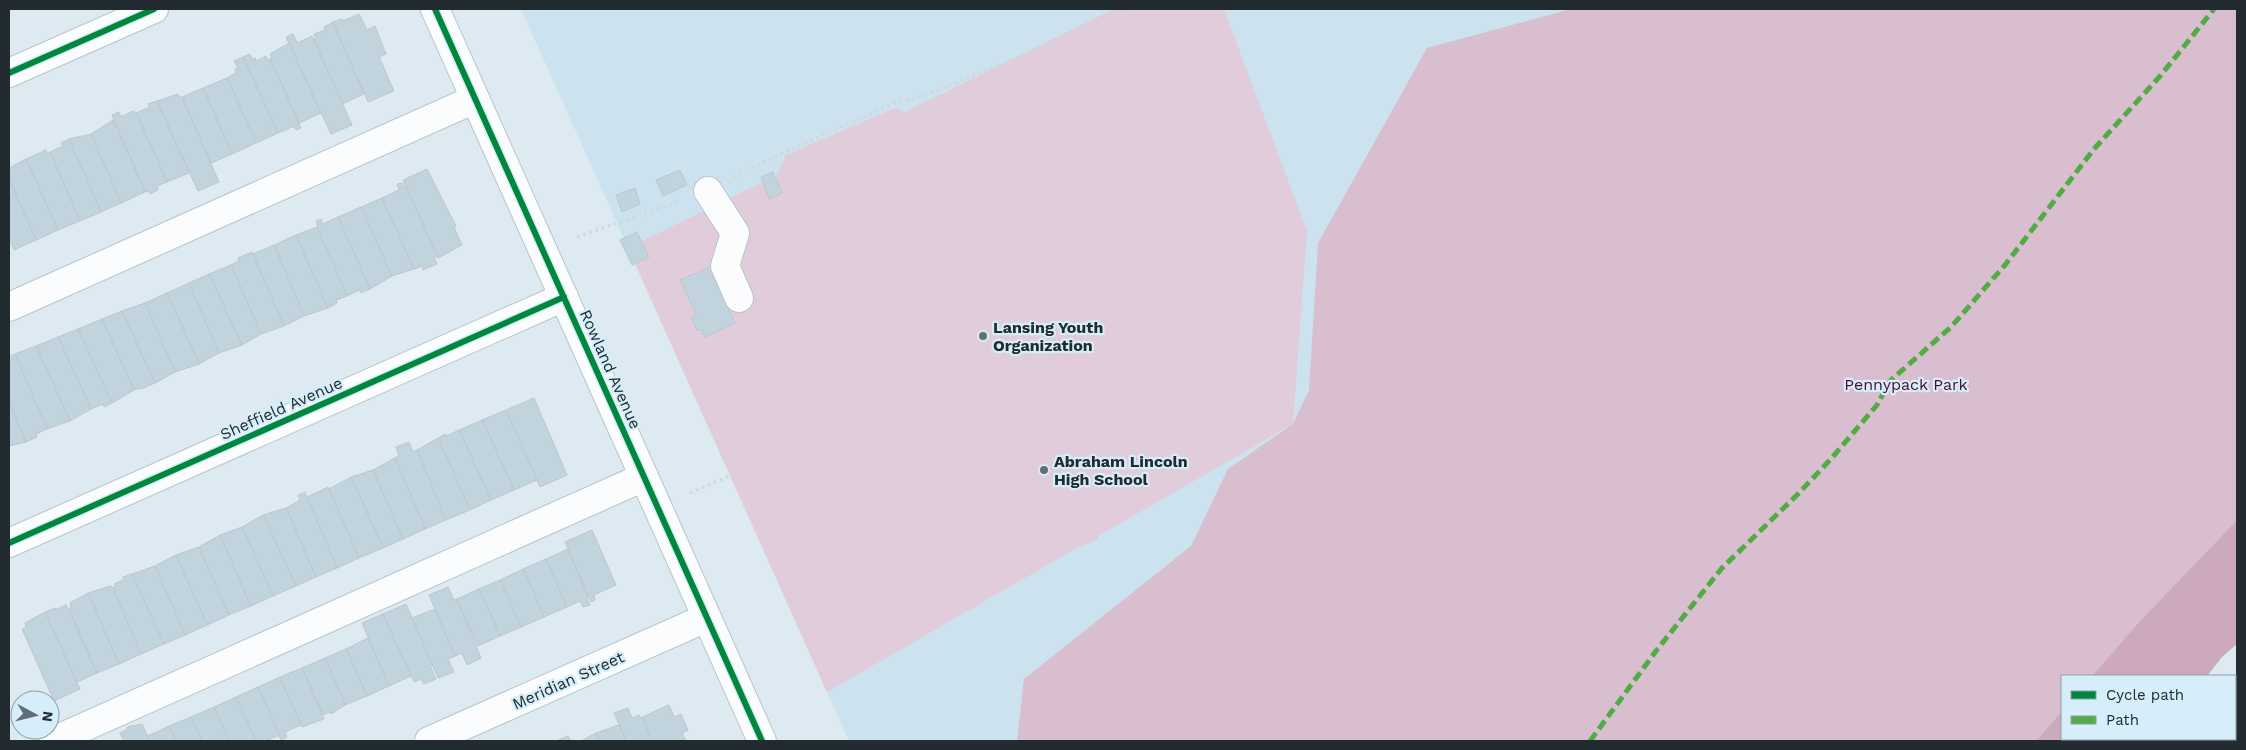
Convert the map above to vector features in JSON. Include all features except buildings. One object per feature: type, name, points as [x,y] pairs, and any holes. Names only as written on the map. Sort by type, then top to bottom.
[{"type":"street","points":[[9,73],[154,9]]},
{"type":"street","name":"Rowland Avenue","points":[[435,9],[762,741]]},
{"type":"street","points":[[9,307],[475,99]]},
{"type":"street","points":[[708,191],[735,233],[725,266],[739,298]]},
{"type":"street","name":"Sheffield Avenue","points":[[9,543],[564,297]]},
{"type":"street","points":[[53,741],[644,476]]},
{"type":"street","name":"Meridian Street","points":[[429,741],[706,618]]},
{"type":"path","points":[[577,237],[708,191],[783,153],[900,101],[916,99],[1136,9]]},
{"type":"path","points":[[690,493],[800,444]]},
{"type":"shaded area","name":"Abraham Lincoln High School","points":[[521,9],[1845,9],[1025,741],[849,741]]},
{"type":"shaded area","name":"Lansing Youth Organization","points":[[1114,9],[1224,9],[1307,231],[1293,424],[1098,536],[1098,539],[1077,548],[827,692],[628,248],[777,175],[786,155],[895,108],[905,112]]},
{"type":"shaded area","points":[[2237,520],[2237,644],[2222,657],[2208,675],[2093,675],[2138,623]]},
{"type":"shaded area","points":[[2061,712],[2061,740],[2156,740],[2155,741],[2036,741]]},
{"type":"green space","name":"Pennypack Park","points":[[1571,9],[2237,9],[2237,520],[2138,623],[2093,675],[2061,675],[2061,712],[2036,741],[1017,741],[1024,679],[1191,546],[1228,469],[1293,424],[1309,390],[1318,243],[1427,48]]},
{"type":"marked path","points":[[1590,741],[1656,651],[1722,568],[1830,460],[1877,405],[1890,381],[1951,327],[2005,265],[2094,149],[2161,75],[2214,9]]},
{"type":"cycle path","points":[[9,73],[154,9]]},
{"type":"cycle path","points":[[435,9],[762,741]]},
{"type":"cycle path","points":[[9,543],[564,297]]},
{"type":"place","name":"Lansing Youth Organization","points":[[983,336]]},
{"type":"place","name":"Abraham Lincoln High School","points":[[1044,470]]}]
